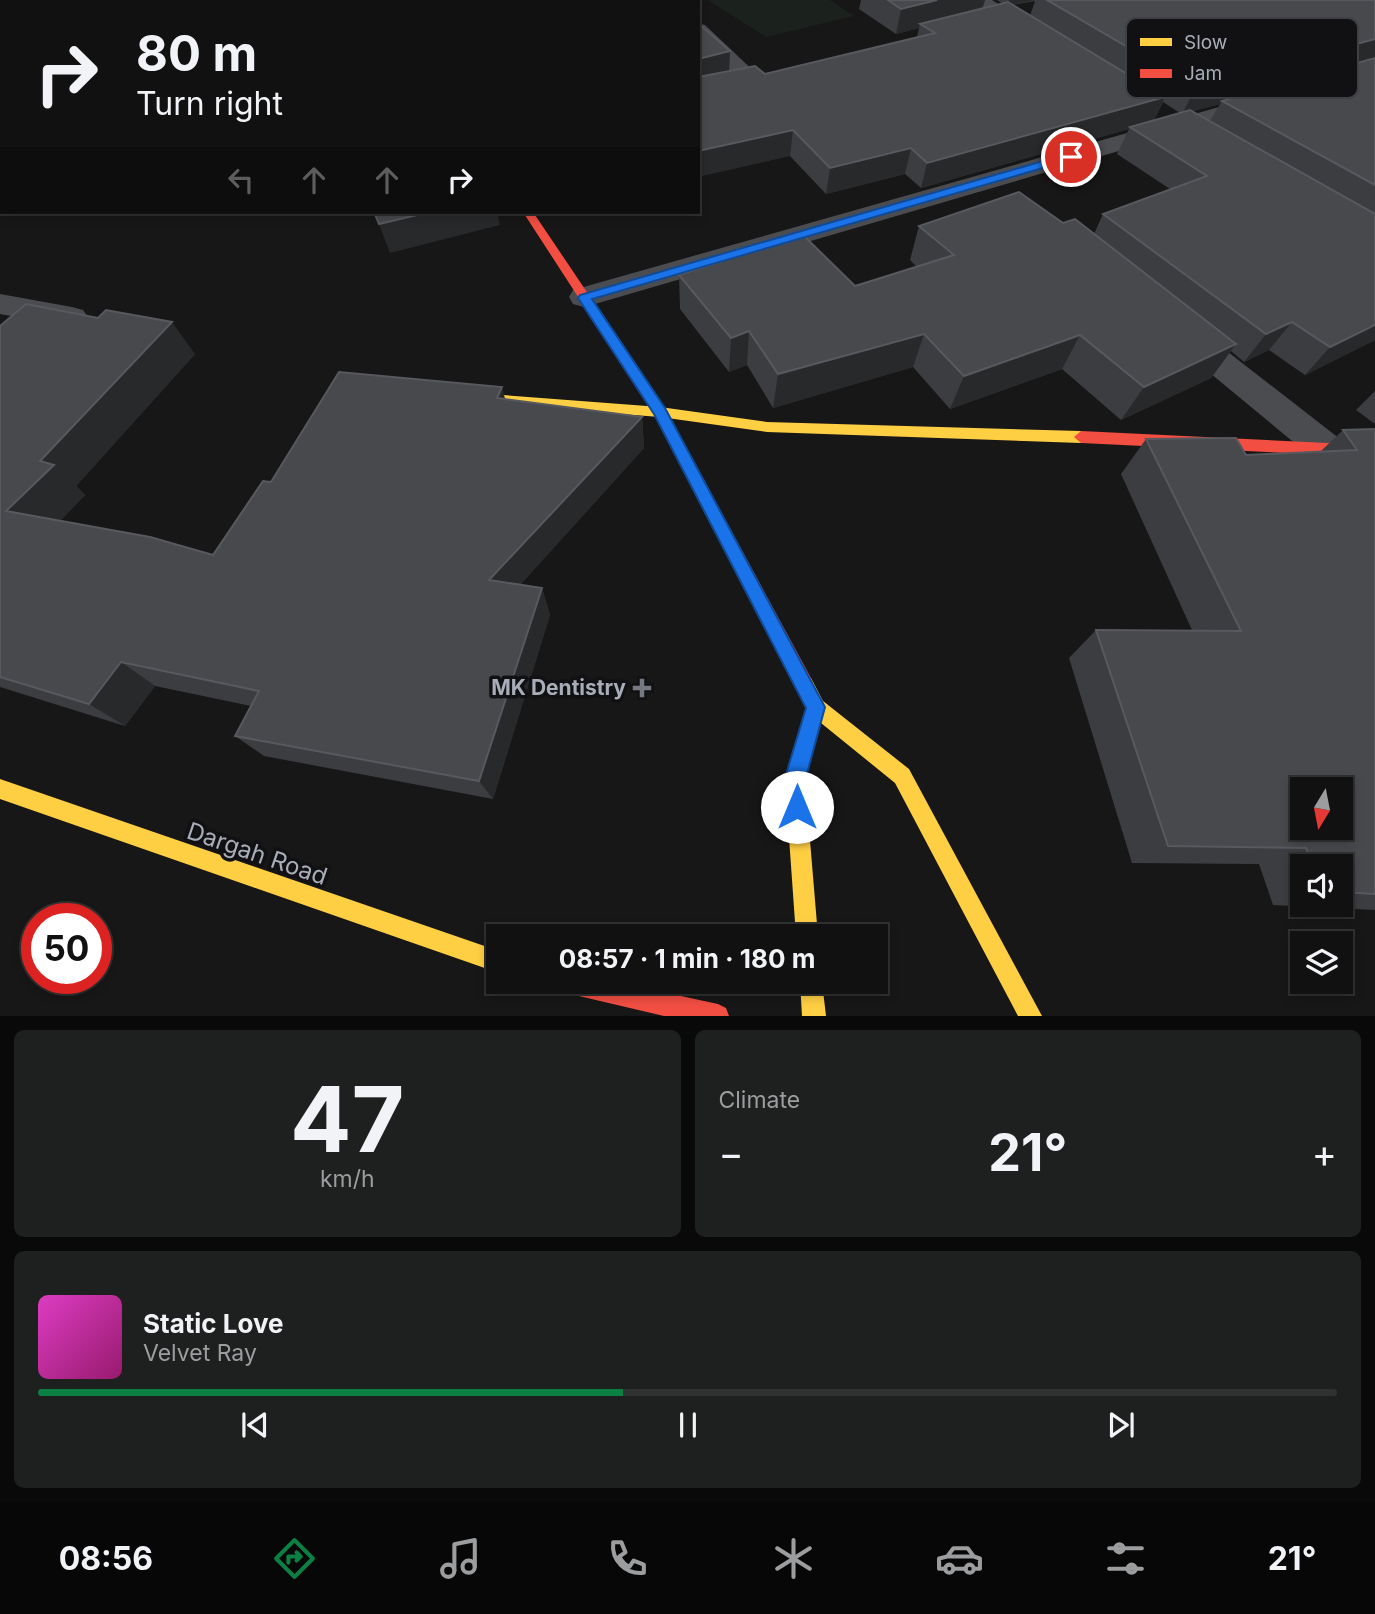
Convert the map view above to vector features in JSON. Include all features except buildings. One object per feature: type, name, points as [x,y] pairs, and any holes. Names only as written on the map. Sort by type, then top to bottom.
[{"type":"main road","points":[[529,214],[660,412],[816,707],[902,776],[1031,1016]]},
{"type":"main road","points":[[464,398],[660,412],[767,427],[982,432],[1327,449],[1375,446]]},
{"type":"main road","points":[[806,924],[794,781],[816,707]]},
{"type":"main road","name":"Dargah Road","points":[[0,789],[486,957]]},
{"type":"main road","points":[[620,994],[718,1016]]},
{"type":"main road","points":[[812,994],[814,1016]]},
{"type":"street","points":[[978,11],[1004,16],[1051,45]]},
{"type":"street","points":[[1004,16],[1030,11]]},
{"type":"street","points":[[700,31],[752,82]]},
{"type":"street","points":[[725,88],[778,75]]},
{"type":"street","points":[[584,298],[1274,98]]},
{"type":"street","points":[[1155,111],[1201,139]]},
{"type":"street","points":[[990,180],[1023,206]]},
{"type":"street","points":[[0,304],[103,322]]},
{"type":"street","points":[[1153,310],[1327,449]]},
{"type":"shaded area","points":[[708,0],[830,0],[854,16],[766,37]]},
{"type":"traffic: slow","points":[[476,398],[660,412],[767,427],[1081,437]]},
{"type":"traffic: slow","points":[[804,684],[816,707],[902,776],[1031,1016]]},
{"type":"traffic: slow","points":[[806,924],[795,781],[816,707]]},
{"type":"traffic: slow","points":[[0,789],[486,957]]},
{"type":"traffic: slow","points":[[812,994],[814,1016]]},
{"type":"traffic: jam","points":[[529,214],[660,412],[804,684]]},
{"type":"traffic: jam","points":[[1081,437],[1327,449],[1375,446]]},
{"type":"traffic: jam","points":[[620,994],[718,1016]]},
{"type":"place","name":"MK Dentistry","points":[[642,688]]},
{"type":"route","points":[[797,807],[794,781],[816,707],[660,412],[584,298],[1071,157]]}]
